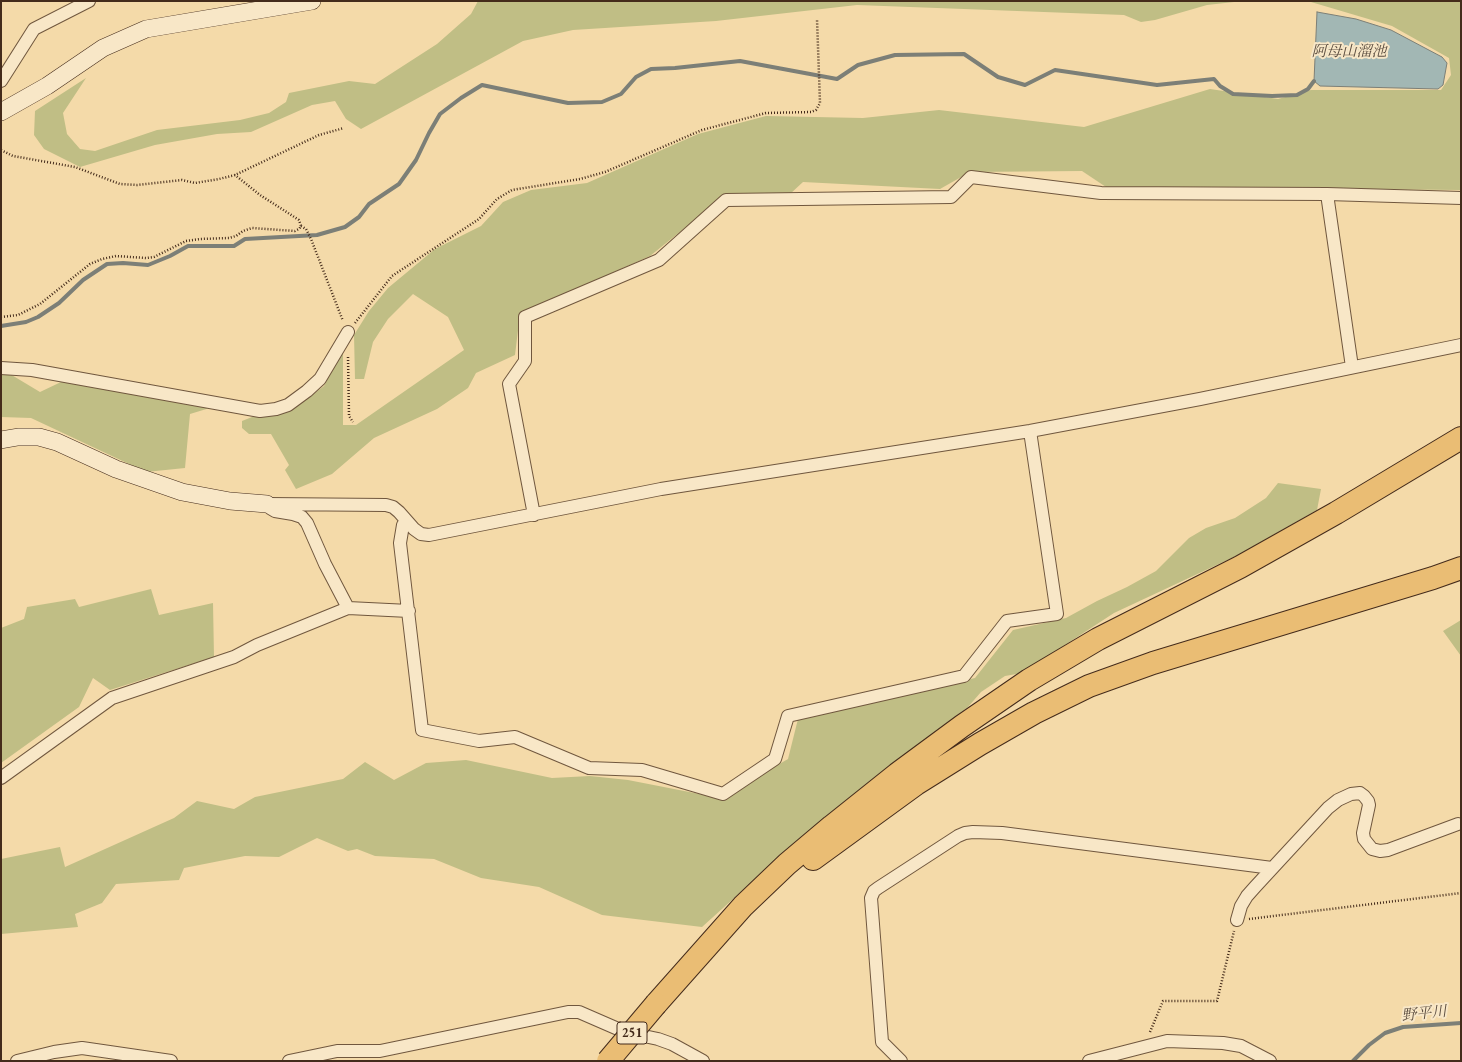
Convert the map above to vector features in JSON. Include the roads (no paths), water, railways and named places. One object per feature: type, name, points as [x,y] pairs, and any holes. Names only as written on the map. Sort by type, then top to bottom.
[{"type":"highway","points":[[698,958],[743,906],[787,864],[891,779],[962,726],[1030,680],[1098,639],[1240,567],[1316,525],[1461,438]]},
{"type":"highway","points":[[698,958],[806,865],[860,824],[916,784],[980,744],[1034,713],[1089,686],[1153,663],[1433,578],[1461,568]]},
{"type":"highway","name":"251","points":[[608,1061],[656,1004],[698,958]]},
{"type":"street","points":[[1,81],[34,28],[89,1]]},
{"type":"street","points":[[1,112],[47,86],[103,48],[146,29],[312,1]]},
{"type":"street","points":[[534,515],[509,384],[526,361],[525,317],[659,260],[726,200],[951,197],[970,177],[1101,193],[1328,194],[1461,198]]},
{"type":"street","points":[[1328,194],[1352,367]]},
{"type":"street","points":[[1,368],[32,370],[260,411],[288,404],[307,391],[320,379],[348,332]]},
{"type":"street","points":[[1,440],[18,437],[39,437],[57,442],[116,469],[182,492],[230,501],[267,504],[386,505],[399,512],[414,529],[421,534],[429,535],[661,489],[1030,431],[1200,399],[1461,345]]},
{"type":"street","points":[[406,520],[403,525],[400,543],[422,730],[479,741],[515,737],[589,768],[642,770],[723,794],[775,759],[788,716],[964,676],[1007,621],[1057,614],[1030,431]]},
{"type":"street","points":[[267,504],[269,508],[275,511],[302,517],[307,523],[325,564],[348,608]]},
{"type":"street","points":[[1,778],[112,698],[234,657],[257,645],[348,608],[408,612]]},
{"type":"street","points":[[1237,920],[1241,906],[1247,896],[1272,868],[1328,808],[1338,800],[1351,794],[1360,793],[1368,801],[1369,805],[1363,833],[1364,839],[1372,848],[1380,851],[1388,850],[1458,824]]},
{"type":"street","points":[[901,1061],[886,1048],[882,1042],[871,898],[874,891],[878,888],[958,836],[973,832],[1002,833],[1272,868]]},
{"type":"street","points":[[289,1061],[336,1051],[379,1056],[568,1012],[579,1012],[625,1032],[658,1039],[672,1044],[703,1061]]},
{"type":"street","points":[[1089,1061],[1167,1041],[1223,1043],[1241,1046],[1270,1061]]},
{"type":"street","points":[[17,1061],[54,1052],[82,1048],[171,1061]]},
{"type":"water","name":"阿母山溜池","points":[[1317,12],[1356,19],[1391,30],[1442,57],[1447,63],[1443,85],[1438,89],[1320,86],[1314,81]]},
{"type":"waterway","points":[[1,326],[26,322],[38,317],[59,303],[83,280],[107,264],[123,263],[148,265],[170,256],[188,246],[234,246],[245,239],[317,235],[345,227],[359,217],[369,204],[399,184],[416,160],[440,114],[461,98],[482,85],[568,103],[602,102],[621,94],[636,77],[651,69],[740,61],[837,79],[858,65],[895,55],[964,54],[998,77],[1025,85],[1055,70],[1157,85],[1214,79],[1220,86],[1233,94],[1272,96],[1297,95],[1308,89],[1314,81]]},
{"type":"waterway","name":"野平川","points":[[1353,1061],[1369,1045],[1385,1033],[1403,1027],[1461,1023]]}]
